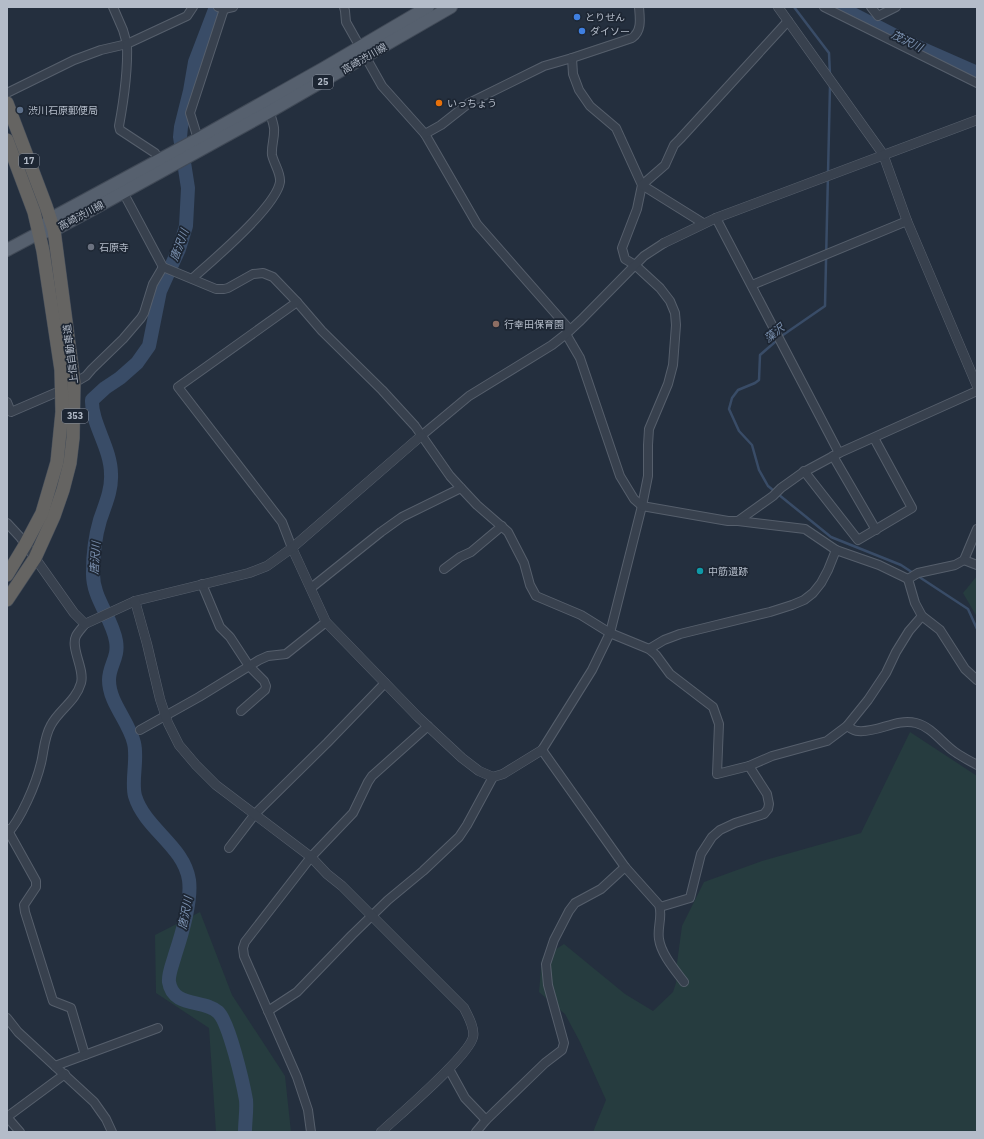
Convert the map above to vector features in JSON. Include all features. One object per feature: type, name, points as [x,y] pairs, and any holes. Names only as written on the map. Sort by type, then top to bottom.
[{"type":"highway","name":"上信自動車道","points":[[7,103],[52,224],[74,382],[74,424],[70,463],[63,490],[54,516],[35,558],[7,600]]},
{"type":"highway","name":"上信自動車道","points":[[7,140],[34,212],[39,233],[52,305],[61,370],[62,390],[61,427],[57,462],[42,513],[7,575]]},
{"type":"main road","name":"高崎渋川線","points":[[194,145],[269,112],[428,7]]},
{"type":"main road","name":"高崎渋川線","points":[[52,224],[123,192],[267,99],[450,7]]},
{"type":"main road","name":"高崎渋川線","points":[[39,233],[159,160],[177,157]]},
{"type":"main road","name":"25","points":[[7,250],[39,233]]},
{"type":"street","points":[[113,7],[123,30],[127,44],[124,102],[119,126],[120,130],[155,153],[159,160]]},
{"type":"street","points":[[7,93],[74,60],[101,50],[127,44],[187,16],[193,7]]},
{"type":"street","points":[[194,145],[190,113],[221,8],[234,7]]},
{"type":"street","points":[[344,7],[346,22],[382,86],[425,134],[478,224],[568,332],[580,358],[620,476],[634,499],[642,506],[728,521],[805,529],[836,550],[879,565],[908,579],[915,603],[922,616],[940,630],[965,669],[977,680]]},
{"type":"street","points":[[425,134],[441,125],[469,103],[544,66],[632,38],[637,34],[640,26],[640,7]]},
{"type":"street","points":[[778,7],[883,154],[907,221],[977,386]]},
{"type":"street","points":[[824,7],[977,83]]},
{"type":"street","points":[[871,7],[878,16],[896,7]]},
{"type":"street","points":[[297,302],[178,388],[282,522],[292,548],[326,622],[428,726],[462,758],[479,771],[493,777],[503,774],[542,750],[592,670],[610,633],[642,506],[648,476],[649,429],[668,384],[673,365],[676,325],[675,313],[670,301],[660,288],[635,265],[625,259],[622,248],[637,209],[642,185],[665,165],[674,145],[788,21]]},
{"type":"street","points":[[572,58],[573,74],[579,90],[590,106],[616,128],[642,185],[703,223]]},
{"type":"street","points":[[193,278],[238,238],[270,202],[280,183],[280,178],[272,155],[274,130],[267,99]]},
{"type":"street","points":[[85,1055],[71,1008],[53,1001],[24,905],[36,887],[36,881],[8,832],[28,800],[37,779],[45,741],[50,727],[56,716],[72,701],[81,684],[82,675],[75,645],[75,636],[85,624],[136,601],[267,566],[292,548],[469,396],[552,345],[568,332],[644,256],[664,243],[703,223],[883,154],[898,150],[977,120]]},
{"type":"street","points":[[123,192],[163,267],[193,278],[216,289],[224,289],[253,274],[263,273],[273,277],[322,331],[382,390],[415,426],[461,488],[477,505],[508,532],[524,563],[530,585],[536,596],[581,615],[610,633],[649,649],[656,655],[670,674],[713,707],[719,724],[717,774],[749,766],[772,756],[827,741],[847,726],[868,700],[886,673],[896,652],[909,631],[922,616]]},
{"type":"street","points":[[716,218],[752,285],[836,455],[876,530]]},
{"type":"street","points":[[752,285],[907,221]]},
{"type":"street","points":[[7,402],[11,412],[62,390],[86,376],[142,318],[152,284],[163,267]]},
{"type":"street","points":[[738,521],[804,471],[977,391]]},
{"type":"street","points":[[804,471],[858,540],[912,508],[874,438]]},
{"type":"street","points":[[311,588],[380,532],[402,517],[461,488]]},
{"type":"street","points":[[7,523],[20,537],[74,612],[85,624]]},
{"type":"street","points":[[444,569],[460,557],[471,552],[502,526]]},
{"type":"street","points":[[908,579],[918,573],[955,565],[964,560],[977,529]]},
{"type":"street","points":[[649,649],[664,640],[680,634],[770,612],[804,600],[813,593],[821,583],[836,550]]},
{"type":"street","points":[[964,560],[977,565]]},
{"type":"street","points":[[202,584],[220,627],[230,637],[249,666],[264,681],[266,686],[265,690],[241,711]]},
{"type":"street","points":[[136,601],[148,644],[160,699],[165,715],[179,745],[216,785],[310,857],[372,916],[464,1008],[470,1020],[474,1035],[471,1043],[448,1069],[381,1132]]},
{"type":"street","points":[[140,730],[268,656],[286,654],[326,622]]},
{"type":"street","points":[[229,848],[255,814],[385,683]]},
{"type":"street","points":[[847,726],[857,732],[875,730],[899,722],[916,723],[933,732],[955,752],[977,764]]},
{"type":"street","points":[[311,1132],[308,1110],[297,1077],[244,956],[242,948],[310,857],[353,813],[372,776],[428,726]]},
{"type":"street","points":[[542,750],[625,867],[660,907],[659,938],[663,950],[684,982]]},
{"type":"street","points":[[660,907],[690,898],[701,854],[712,837],[720,830],[734,823],[764,814],[768,809],[769,804],[767,794],[749,766]]},
{"type":"street","points":[[268,1011],[297,992],[388,900],[423,871],[458,837],[467,825],[493,777]]},
{"type":"street","points":[[476,1132],[486,1120],[545,1063],[562,1050],[564,1043],[548,985],[546,964],[554,940],[569,911],[575,903],[601,889],[625,867]]},
{"type":"street","points":[[7,1018],[18,1032],[94,1102],[106,1119],[112,1132]]},
{"type":"street","points":[[55,1066],[158,1028]]},
{"type":"street","points":[[448,1069],[465,1098],[486,1120]]},
{"type":"street","points":[[20,1132],[7,1117],[65,1074]]},
{"type":"green space","points":[[977,576],[977,617],[963,593]]},
{"type":"green space","points":[[910,732],[977,776],[977,1132],[593,1132],[606,1100],[580,1042],[565,1014],[539,992],[542,958],[564,944],[625,994],[653,1011],[673,992],[676,983],[682,926],[704,882],[762,861],[861,833]]},
{"type":"green space","points":[[200,912],[232,995],[285,1076],[291,1132],[216,1132],[209,1028],[156,993],[155,935]]},
{"type":"waterway","name":"唐沢川","points":[[216,7],[195,62],[190,91],[181,127],[180,137],[188,188],[186,226],[179,249],[160,291],[149,346],[137,363],[92,400],[95,418],[108,455],[111,474],[109,492],[100,520],[96,539],[93,572],[96,590],[111,624],[116,641],[117,647],[109,680],[112,696],[128,727],[134,743],[135,796],[140,808],[147,818],[180,857],[186,868],[189,880],[190,889],[188,908],[170,972],[169,982],[176,996],[190,1002],[212,1008],[218,1012],[222,1018],[227,1028],[235,1053],[246,1100],[245,1132]]},
{"type":"waterway","name":"藻沢","points":[[794,7],[829,53],[830,75]]},
{"type":"waterway","name":"茂沢川","points":[[839,7],[911,44],[977,73]]},
{"type":"waterway","name":"藻沢","points":[[830,86],[825,306],[783,335],[760,355],[759,380],[738,390],[732,398],[729,409],[739,431],[752,445],[759,470],[768,486],[831,537],[901,565],[968,609],[977,629]]},
{"type":"place","name":"とりせん","points":[[577,17]]},
{"type":"place","name":"ダイソー","points":[[582,31]]},
{"type":"place","name":"いっちょう","points":[[439,103]]},
{"type":"place","name":"渋川石原郵便局","points":[[20,110]]},
{"type":"place","name":"石原寺","points":[[91,247]]},
{"type":"place","name":"行幸田保育園","points":[[496,324]]},
{"type":"place","name":"中筋遺跡","points":[[700,571]]}]
